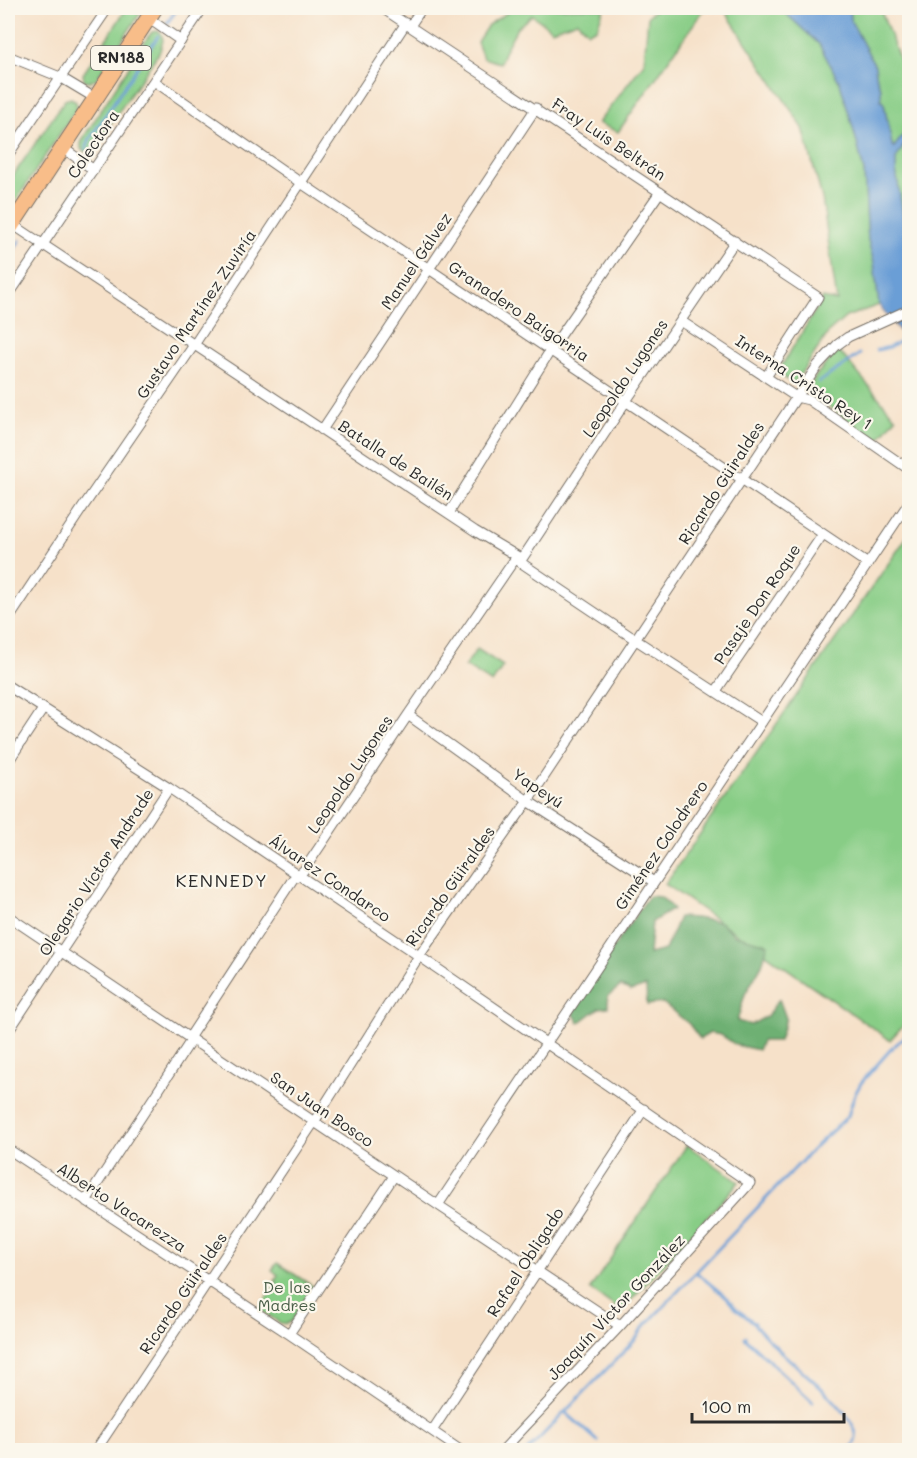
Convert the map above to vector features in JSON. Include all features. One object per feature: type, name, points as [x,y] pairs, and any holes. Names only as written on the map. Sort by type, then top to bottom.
[{"type":"highway","name":"RN188","points":[[10,227],[152,13]]},
{"type":"street","points":[[8,155],[108,8]]},
{"type":"street","name":"Colectora","points":[[8,296],[203,8]]},
{"type":"street","name":"Fray Luis Beltrán","points":[[382,8],[818,297],[766,377]]},
{"type":"street","name":"Gustavo Martínez Zuviría","points":[[8,620],[301,183],[408,25],[422,8]]},
{"type":"street","points":[[152,13],[181,41]]},
{"type":"street","points":[[8,56],[60,77],[95,98]]},
{"type":"street","name":"Granadero Baigorria","points":[[154,81],[301,183],[868,564]]},
{"type":"street","name":"Manuel Gálvez","points":[[322,430],[536,108]]},
{"type":"street","points":[[63,148],[94,170]]},
{"type":"street","points":[[449,513],[550,351],[660,192]]},
{"type":"street","name":"Batalla de Bailén","points":[[10,227],[43,245],[762,722]]},
{"type":"street","name":"Leopoldo Lugones","points":[[86,1201],[293,879],[304,870],[408,715],[519,559],[735,241]]},
{"type":"street","name":"Ricardo Güiraldes","points":[[96,1450],[314,1122],[419,956],[528,801],[818,365],[837,345],[848,338],[909,309]]},
{"type":"street","name":"Interna Cristo Rey 1","points":[[681,321],[796,397],[809,400],[909,470]]},
{"type":"street","name":"Giménez Colodrero","points":[[438,1205],[909,501]]},
{"type":"street","name":"Pasaje Don Roque","points":[[716,691],[823,534]]},
{"type":"street","name":"Álvarez Condarco","points":[[8,686],[169,788],[750,1182]]},
{"type":"street","points":[[8,762],[43,709]]},
{"type":"street","name":"Yapeyú","points":[[408,715],[528,801],[654,882]]},
{"type":"street","name":"Olegario Víctor Andrade","points":[[8,1032],[169,788]]},
{"type":"street","name":"San Juan Bosco","points":[[8,916],[620,1326]]},
{"type":"street","name":"Rafael Obligado","points":[[432,1431],[644,1109]]},
{"type":"street","name":"Alberto Vacarezza","points":[[8,1149],[460,1450]]},
{"type":"street","points":[[289,1335],[394,1176]]},
{"type":"street","name":"Joaquín Víctor González","points":[[503,1450],[620,1326],[750,1182]]},
{"type":"green space","points":[[127,8],[144,8],[96,79],[90,82],[84,80],[83,74]]},
{"type":"green space","points":[[514,8],[604,8],[597,28],[588,32],[577,21],[552,30],[532,15],[517,28],[500,63],[483,58],[477,42],[488,25]]},
{"type":"green space","points":[[657,8],[705,8],[618,132],[598,123],[644,63],[648,16]]},
{"type":"green space","points":[[723,8],[780,8],[819,44],[840,83],[864,172],[868,240],[874,262],[879,305],[846,317],[829,332],[794,384],[777,373],[823,298],[837,301],[822,198],[803,128]]},
{"type":"green space","points":[[850,8],[880,8],[909,85],[910,292],[908,292],[908,248],[896,171],[896,159],[908,138],[894,147],[892,145],[875,66],[851,21]]},
{"type":"green space","points":[[158,31],[163,40],[160,51],[97,143],[91,150],[85,152],[81,149],[81,143],[85,135],[148,37],[152,32]]},
{"type":"green space","points":[[71,98],[76,102],[76,109],[8,213],[8,183],[65,100]]},
{"type":"green space","points":[[839,351],[896,418],[877,441],[814,396],[811,391],[815,377]]},
{"type":"green space","points":[[909,534],[909,1019],[890,1040],[665,884]]},
{"type":"green space","points":[[477,649],[503,666],[492,683],[465,666]]},
{"type":"green space","points":[[649,896],[661,897],[673,909],[652,922],[649,954],[665,950],[679,917],[720,922],[735,935],[768,944],[762,965],[745,994],[737,1021],[751,1025],[767,1016],[779,999],[786,1018],[779,1041],[762,1041],[758,1050],[736,1045],[721,1035],[710,1033],[700,1039],[689,1024],[663,1003],[647,1005],[646,986],[631,991],[621,986],[608,996],[608,1007],[599,1008],[579,1023],[573,1013],[582,993]]},
{"type":"green space","points":[[687,1145],[739,1182],[621,1311],[590,1289]]},
{"type":"green space","name":"De las Madres","points":[[277,1263],[314,1287],[292,1321],[286,1324],[280,1323],[259,1309],[277,1282],[275,1280],[278,1275],[272,1270]]},
{"type":"water","points":[[780,8],[850,8],[851,21],[875,66],[892,145],[894,147],[903,135],[908,138],[896,159],[896,170],[908,248],[909,343],[879,305],[874,263],[868,240],[864,171],[840,83],[819,44]]},
{"type":"waterway","points":[[167,23],[178,8]]},
{"type":"waterway","points":[[86,149],[89,140],[158,36]]},
{"type":"waterway","points":[[8,260],[20,240]]},
{"type":"waterway","points":[[877,350],[890,347],[910,336]]},
{"type":"waterway","points":[[819,382],[860,354]]},
{"type":"waterway","points":[[528,1450],[636,1339],[643,1328],[818,1144],[848,1116],[861,1083],[891,1049],[910,1032]]},
{"type":"waterway","points":[[697,1273],[727,1298],[736,1309],[755,1323],[778,1349],[844,1412],[856,1434],[855,1442],[850,1450]]},
{"type":"waterway","points":[[746,1337],[813,1402]]},
{"type":"waterway","points":[[565,1412],[598,1441]]},
{"type":"district","name":"KENNEDY","points":[[222,881]]}]
